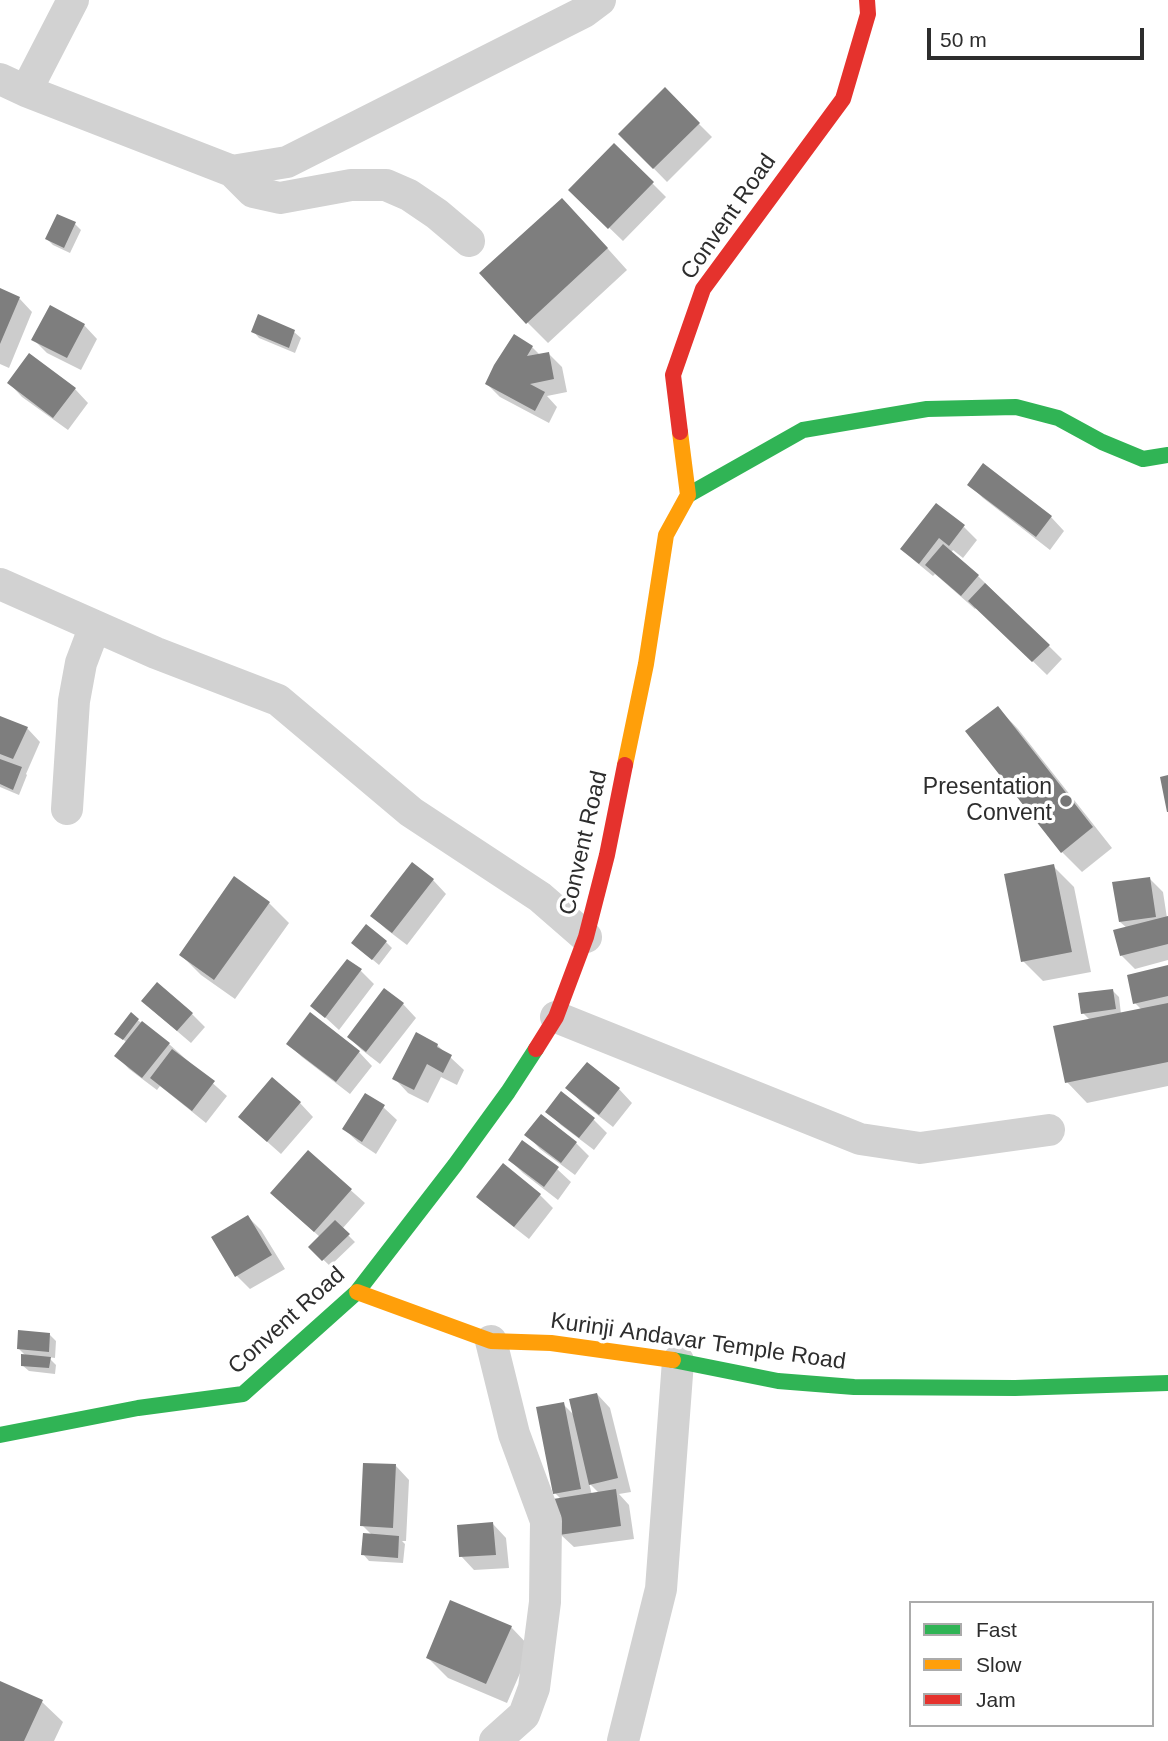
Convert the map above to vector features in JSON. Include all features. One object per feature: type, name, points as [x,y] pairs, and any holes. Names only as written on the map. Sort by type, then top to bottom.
[{"type":"main road","name":"Convent Road","points":[[0,1435],[138,1408],[243,1394],[357,1292],[463,1155],[508,1092],[556,1017],[586,937],[607,855],[646,664],[666,535],[688,495],[673,375],[703,289],[843,99],[871,5]]},
{"type":"main road","points":[[688,495],[803,430],[927,409],[1016,407],[1058,418],[1102,442],[1143,459],[1168,455]]},
{"type":"main road","name":"Kurinji Andavar Temple Road","points":[[357,1292],[491,1341],[551,1343],[678,1362],[778,1381],[854,1387],[1015,1388],[1168,1383]]},
{"type":"street","points":[[73,0],[13,85],[232,171],[253,192],[280,198],[351,185],[386,184],[409,195],[437,214],[469,242]]},
{"type":"street","points":[[232,171],[287,162],[584,12],[600,0]]},
{"type":"street","points":[[0,584],[156,653],[278,700],[411,812],[540,897],[586,937]]},
{"type":"street","points":[[67,809],[74,701],[80,663],[95,626]]},
{"type":"street","points":[[556,1017],[860,1139],[920,1148],[1049,1130]]},
{"type":"street","points":[[491,1341],[514,1434],[546,1521],[545,1602],[534,1688],[524,1715],[495,1741]]},
{"type":"street","points":[[623,1741],[661,1590],[678,1362]]},
{"type":"building","points":[[665,87],[700,123],[653,169],[618,134]]},
{"type":"building","points":[[614,143],[654,182],[608,229],[568,190]]},
{"type":"building","points":[[562,198],[608,248],[526,324],[479,273]]},
{"type":"building","points":[[57,214],[76,222],[64,248],[45,239]]},
{"type":"building","points":[[0,288],[20,297],[0,344]]},
{"type":"building","points":[[50,305],[85,324],[67,358],[31,340]]},
{"type":"building","points":[[258,314],[295,330],[289,348],[251,332]]},
{"type":"building","points":[[514,334],[533,346],[527,356],[549,352],[554,379],[530,384],[545,392],[535,411],[485,384]]},
{"type":"building","points":[[29,353],[76,388],[53,418],[7,383]]},
{"type":"building","points":[[983,463],[1052,516],[1036,537],[967,485]]},
{"type":"building","points":[[936,503],[965,525],[949,546],[939,538],[919,564],[900,549]]},
{"type":"building","points":[[943,544],[979,575],[961,596],[925,565]]},
{"type":"building","points":[[985,583],[1050,645],[1032,662],[968,601]]},
{"type":"building","points":[[998,706],[1093,827],[1061,853],[965,731]]},
{"type":"building","points":[[0,716],[28,727],[13,759],[0,754]]},
{"type":"building","points":[[0,759],[22,767],[13,790],[0,784]]},
{"type":"building","points":[[1168,775],[1168,812],[1167,812],[1160,777]]},
{"type":"building","points":[[412,862],[434,879],[392,933],[370,916]]},
{"type":"building","points":[[1054,864],[1072,952],[1021,962],[1004,874]]},
{"type":"building","points":[[234,876],[270,902],[214,980],[179,955]]},
{"type":"building","points":[[1150,877],[1156,917],[1119,922],[1112,882]]},
{"type":"building","points":[[1168,916],[1168,944],[1120,956],[1113,930]]},
{"type":"building","points":[[366,924],[387,941],[372,960],[351,943]]},
{"type":"building","points":[[347,959],[362,969],[325,1018],[310,1006]]},
{"type":"building","points":[[1168,965],[1168,996],[1133,1004],[1127,975]]},
{"type":"building","points":[[157,982],[193,1013],[177,1031],[141,1001]]},
{"type":"building","points":[[384,988],[404,1003],[366,1052],[347,1037]]},
{"type":"building","points":[[1113,989],[1116,1009],[1081,1014],[1078,993]]},
{"type":"building","points":[[1168,1003],[1168,1062],[1065,1083],[1053,1026]]},
{"type":"building","points":[[131,1012],[139,1019],[123,1040],[114,1034]]},
{"type":"building","points":[[310,1012],[360,1051],[336,1082],[286,1044]]},
{"type":"building","points":[[142,1021],[170,1043],[142,1078],[114,1056]]},
{"type":"building","points":[[416,1032],[452,1055],[443,1073],[427,1064],[414,1090],[392,1079]]},
{"type":"building","points":[[172,1049],[215,1081],[192,1111],[150,1078]]},
{"type":"building","points":[[587,1062],[620,1088],[599,1115],[565,1088]]},
{"type":"building","points":[[272,1077],[301,1102],[267,1142],[238,1117]]},
{"type":"building","points":[[561,1091],[595,1118],[579,1138],[545,1112]]},
{"type":"building","points":[[365,1093],[385,1105],[362,1142],[342,1129]]},
{"type":"building","points":[[541,1114],[577,1142],[561,1163],[524,1135]]},
{"type":"building","points":[[522,1140],[559,1167],[544,1187],[508,1160]]},
{"type":"building","points":[[308,1150],[352,1189],[314,1232],[270,1193]]},
{"type":"building","points":[[503,1163],[541,1194],[514,1227],[476,1197]]},
{"type":"building","points":[[248,1215],[272,1255],[235,1277],[211,1237]]},
{"type":"building","points":[[335,1220],[350,1234],[322,1261],[308,1247]]},
{"type":"building","points":[[18,1330],[50,1333],[49,1352],[17,1349]]},
{"type":"building","points":[[21,1354],[51,1357],[49,1368],[21,1366]]},
{"type":"building","points":[[597,1393],[618,1478],[589,1485],[569,1399]]},
{"type":"building","points":[[564,1402],[581,1489],[553,1494],[536,1407]]},
{"type":"building","points":[[363,1463],[396,1464],[393,1528],[360,1526]]},
{"type":"building","points":[[616,1489],[621,1526],[559,1535],[553,1499]]},
{"type":"building","points":[[493,1522],[496,1555],[459,1557],[457,1525]]},
{"type":"building","points":[[363,1533],[399,1536],[398,1558],[361,1555]]},
{"type":"building","points":[[450,1600],[512,1626],[486,1684],[426,1658]]},
{"type":"building","points":[[0,1681],[43,1700],[24,1741],[0,1741]]},
{"type":"traffic: fast","points":[[688,495],[803,430],[927,409],[1016,407],[1058,418],[1102,442],[1143,459],[1168,455]]},
{"type":"traffic: fast","points":[[0,1435],[138,1408],[243,1394],[357,1292],[455,1165],[536,1049]]},
{"type":"traffic: fast","points":[[673,1360],[778,1381],[854,1387],[1015,1388],[1168,1383]]},
{"type":"traffic: slow","points":[[625,765],[646,664],[666,535],[688,495],[680,432]]},
{"type":"traffic: slow","points":[[357,1292],[491,1341],[551,1343],[673,1360]]},
{"type":"traffic: jam","points":[[680,432],[673,375],[703,289],[843,99],[868,14],[867,0]]},
{"type":"traffic: jam","points":[[536,1049],[556,1017],[586,937],[607,855],[625,765]]},
{"type":"place","name":"Presentation Convent","points":[[1066,801]]}]
